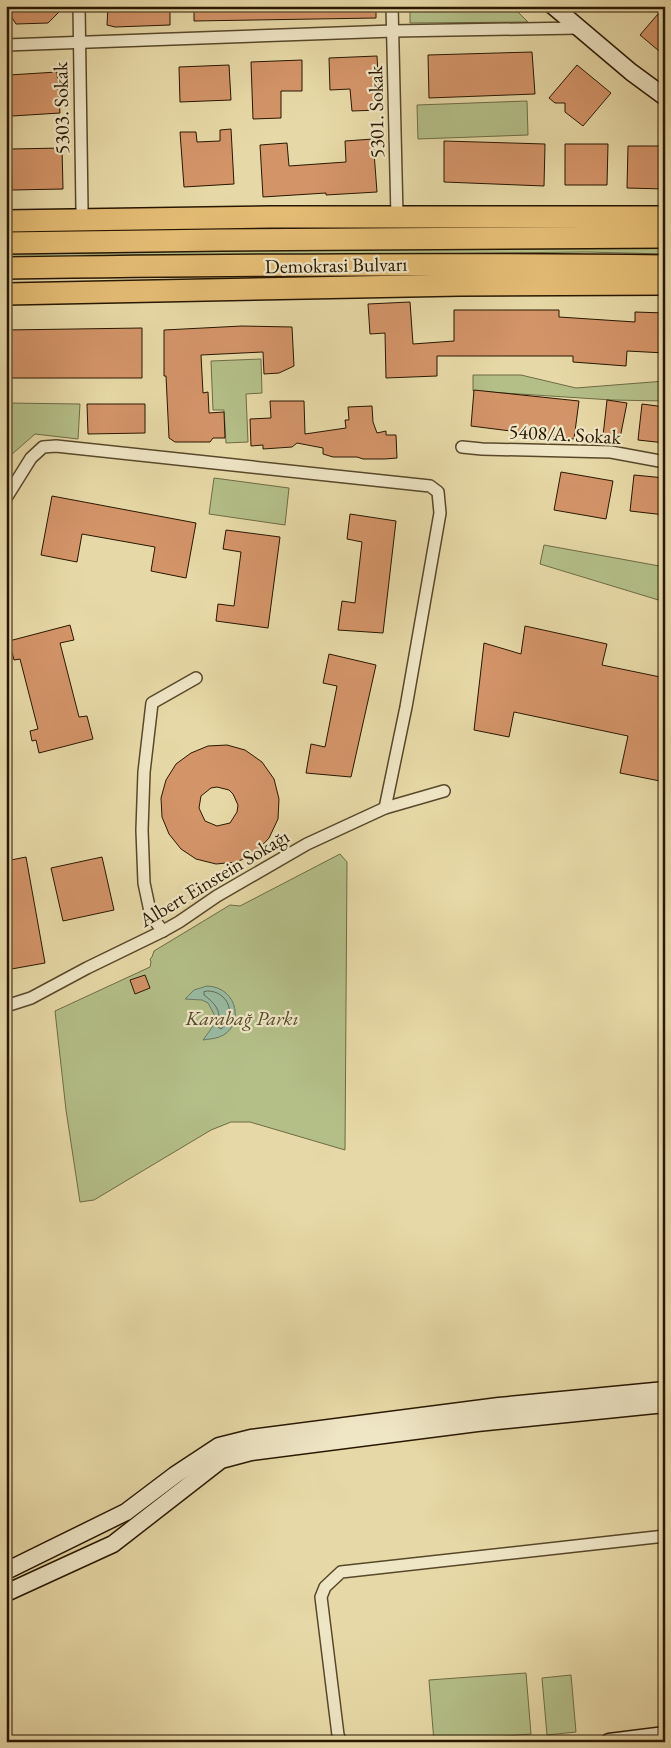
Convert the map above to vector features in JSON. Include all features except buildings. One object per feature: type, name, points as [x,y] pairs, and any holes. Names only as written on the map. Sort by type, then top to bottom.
[{"type":"highway","points":[[6,221],[397,216],[665,217]]},
{"type":"highway","name":"Demokrasi Bulvarı","points":[[6,243],[665,237]]},
{"type":"highway","name":"Demokrasi Bulvarı","points":[[6,268],[365,264],[665,266]]},
{"type":"highway","points":[[6,294],[460,285],[665,284]]},
{"type":"street","name":"5303. Sokak","points":[[79,6],[78,41],[82,209]]},
{"type":"street","name":"5301. Sokak","points":[[392,6],[397,216]]},
{"type":"street","points":[[553,6],[665,98]]},
{"type":"street","points":[[6,44],[393,31],[578,28]]},
{"type":"street","points":[[6,498],[31,458],[43,447],[56,446],[430,486],[438,492],[440,513],[406,707],[385,808]]},
{"type":"street","name":"5408/A. Sokak","points":[[462,447],[611,452],[665,462]]},
{"type":"street","points":[[163,931],[151,916],[144,883],[142,830],[144,772],[152,703],[196,678]]},
{"type":"street","name":"Albert Einstein Sokağı","points":[[6,1006],[31,998],[163,931],[217,896],[307,844],[385,808],[444,792]]},
{"type":"street","points":[[6,1571],[126,1512],[174,1476],[219,1446],[251,1438],[480,1408],[665,1390]]},
{"type":"street","points":[[6,1593],[113,1544],[221,1460],[261,1450],[478,1423],[665,1404]]},
{"type":"street","points":[[341,1742],[338,1735],[321,1597],[326,1586],[341,1572],[665,1536]]},
{"type":"street","points":[[609,1742],[665,1736]]},
{"type":"green space","points":[[410,6],[512,6],[528,22],[410,23]]},
{"type":"green space","points":[[527,101],[528,135],[418,139],[417,105]]},
{"type":"green space","points":[[665,244],[665,254],[587,252],[329,255],[6,262],[6,252]]},
{"type":"green space","points":[[261,359],[262,393],[246,394],[248,442],[226,443],[224,410],[213,410],[211,361]]},
{"type":"green space","points":[[473,375],[521,375],[576,388],[665,381],[665,401],[612,400],[473,391]]},
{"type":"green space","points":[[6,403],[80,404],[78,439],[35,434],[11,455],[6,455]]},
{"type":"green space","points":[[214,478],[289,488],[285,525],[209,514]]},
{"type":"green space","points":[[544,545],[665,567],[665,602],[540,564]]},
{"type":"green space","name":"Karabağ Parkı","points":[[340,854],[347,862],[345,1150],[250,1122],[231,1122],[211,1130],[94,1200],[80,1202],[66,1110],[55,1011],[150,967],[150,959],[154,951],[230,905],[240,906]]},
{"type":"green space","points":[[526,1673],[531,1734],[434,1742],[429,1680]]},
{"type":"green space","points":[[571,1675],[576,1732],[547,1735],[542,1678]]},
{"type":"water","points":[[207,986],[218,988],[226,993],[232,1000],[235,1017],[233,1025],[227,1032],[217,1038],[203,1040],[213,1026],[214,1014],[208,1003],[202,1000],[185,999],[194,990]]}]
